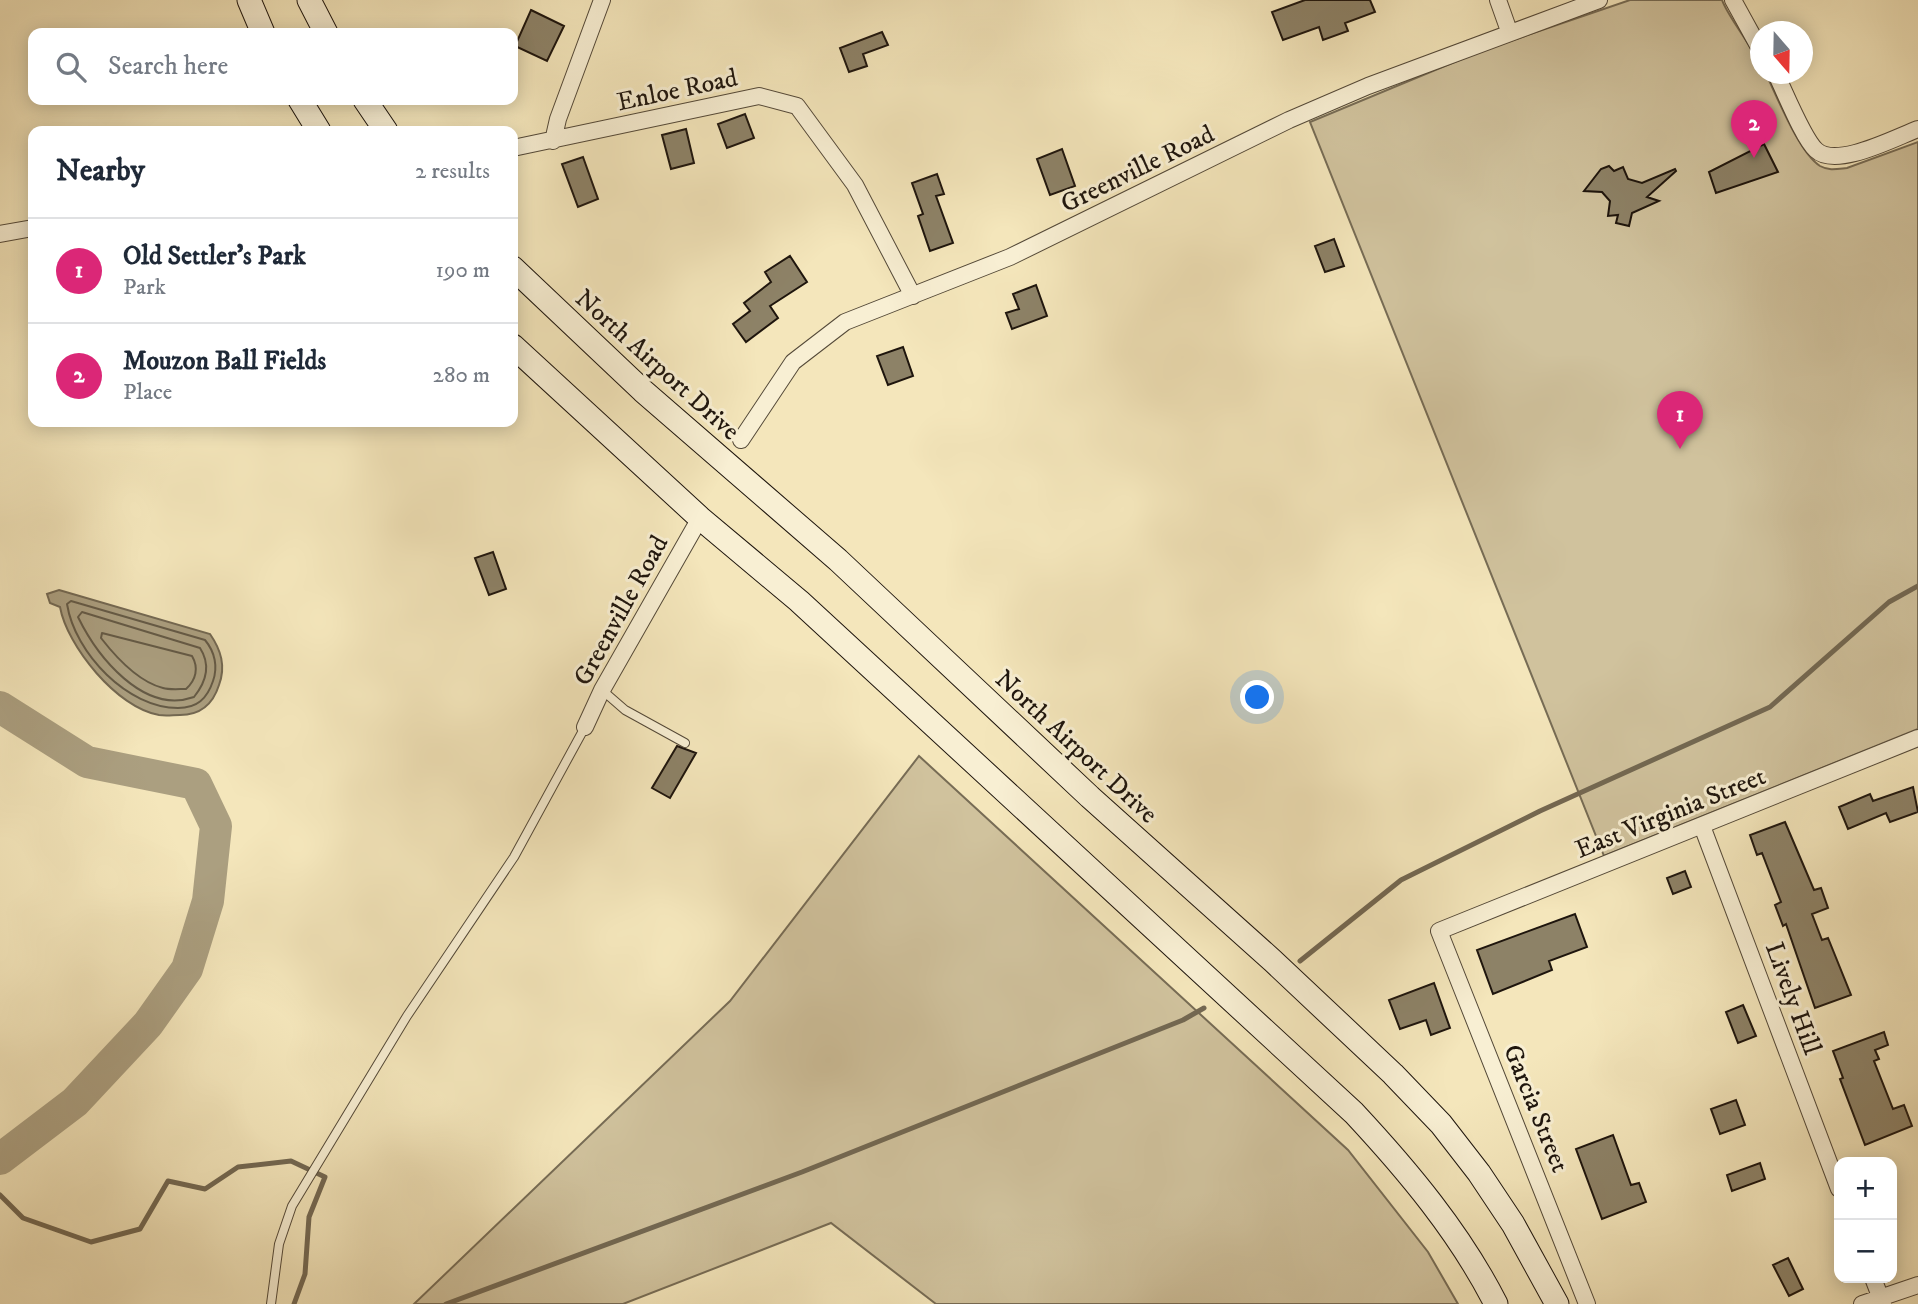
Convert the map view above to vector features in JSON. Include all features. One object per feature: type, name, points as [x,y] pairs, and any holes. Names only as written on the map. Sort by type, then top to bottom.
[{"type":"main road","points":[[249,0],[261,28]]},
{"type":"main road","points":[[309,0],[323,28]]},
{"type":"main road","points":[[303,105],[316,126]]},
{"type":"main road","points":[[368,105],[383,126]]},
{"type":"main road","name":"North Airport Drive","points":[[518,273],[643,391],[838,560],[1090,797],[1273,961],[1393,1074],[1441,1124],[1479,1173],[1513,1224],[1557,1304]]},
{"type":"main road","points":[[518,350],[700,518],[799,601],[1354,1113],[1398,1160],[1434,1206],[1496,1304]]},
{"type":"street","points":[[553,141],[558,119],[602,0]]},
{"type":"street","points":[[1499,0],[1509,31]]},
{"type":"street","name":"Greenville Road","points":[[741,440],[784,373],[808,348],[845,322],[1010,257],[1314,109],[1509,31],[1599,0]]},
{"type":"street","points":[[1733,0],[1750,31]]},
{"type":"street","points":[[1781,84],[1812,146],[1828,157],[1844,157],[1918,129]]},
{"type":"street","name":"Enloe Road","points":[[518,147],[759,96],[797,106],[855,185],[913,296]]},
{"type":"street","points":[[0,234],[28,229]]},
{"type":"street","name":"Greenville Road","points":[[585,727],[602,690],[700,518]]},
{"type":"street","name":"East Virginia Street","points":[[1439,931],[1918,738]]},
{"type":"street","name":"Lively Hill","points":[[1702,826],[1834,1176]]},
{"type":"street","name":"Garcia Street","points":[[1439,931],[1587,1304]]},
{"type":"street","points":[[1875,1283],[1881,1301]]},
{"type":"street","points":[[1862,1304],[1881,1301],[1918,1285]]},
{"type":"lane","points":[[602,690],[625,710],[685,743]]},
{"type":"lane","points":[[271,1304],[279,1244],[292,1206],[407,1016],[514,856],[585,727]]},
{"type":"shaded area","points":[[1630,0],[1722,0],[1750,47],[1750,84],[1771,84],[1804,149],[1820,166],[1830,169],[1847,168],[1918,142],[1918,729],[1604,856],[1310,122],[1481,51]]},
{"type":"shaded area","points":[[919,756],[1348,1150],[1428,1252],[1458,1304],[936,1304],[831,1223],[623,1304],[414,1304],[730,1001]]},
{"type":"water","points":[[59,590],[210,634],[220,652],[222,665],[221,678],[210,703],[194,713],[159,715],[127,701],[96,673],[73,639],[60,607],[50,603],[47,594]]},
{"type":"building","points":[[1305,0],[1370,0],[1375,12],[1345,23],[1348,31],[1323,40],[1319,27],[1283,40],[1272,12]]},
{"type":"building","points":[[531,10],[564,26],[547,61],[518,47],[518,39]]},
{"type":"building","points":[[882,32],[888,45],[863,54],[867,66],[849,72],[840,48]]},
{"type":"building","points":[[745,114],[754,138],[727,148],[718,124]]},
{"type":"building","points":[[686,129],[694,163],[671,169],[662,135]]},
{"type":"building","points":[[1764,144],[1778,172],[1716,193],[1709,172]]},
{"type":"building","points":[[1062,149],[1075,186],[1050,195],[1037,159]]},
{"type":"building","points":[[583,157],[598,199],[578,207],[562,164]]},
{"type":"building","points":[[1609,166],[1614,171],[1623,167],[1628,179],[1642,183],[1675,169],[1676,171],[1647,197],[1659,201],[1632,213],[1629,226],[1616,223],[1618,215],[1608,216],[1610,201],[1602,192],[1584,191],[1601,169]]},
{"type":"building","points":[[937,174],[944,194],[936,196],[953,243],[930,251],[918,216],[923,214],[912,183]]},
{"type":"building","points":[[1334,239],[1344,266],[1325,272],[1315,246]]},
{"type":"building","points":[[790,256],[807,282],[770,306],[778,318],[746,342],[733,324],[750,311],[744,303],[771,282],[765,272]]},
{"type":"building","points":[[1036,285],[1047,316],[1012,329],[1006,313],[1019,309],[1013,294]]},
{"type":"building","points":[[903,347],[913,376],[888,385],[877,356]]},
{"type":"building","points":[[493,552],[506,589],[489,595],[475,558]]},
{"type":"building","points":[[677,746],[696,753],[670,798],[652,788]]},
{"type":"building","points":[[1913,787],[1918,812],[1890,822],[1886,813],[1848,829],[1839,807],[1870,794],[1873,801]]},
{"type":"building","points":[[1785,822],[1814,890],[1821,888],[1828,908],[1812,914],[1822,940],[1828,938],[1851,995],[1815,1008],[1786,924],[1783,926],[1775,905],[1781,902],[1762,853],[1757,855],[1750,835]]},
{"type":"building","points":[[1685,871],[1691,887],[1673,894],[1667,878]]},
{"type":"building","points":[[1575,914],[1587,947],[1549,961],[1552,970],[1493,994],[1477,950]]},
{"type":"building","points":[[1434,983],[1450,1028],[1431,1035],[1426,1020],[1400,1029],[1389,1000]]},
{"type":"building","points":[[1743,1005],[1756,1036],[1738,1043],[1726,1012]]},
{"type":"building","points":[[1884,1032],[1888,1045],[1875,1050],[1879,1059],[1874,1061],[1893,1109],[1904,1105],[1912,1126],[1865,1145],[1840,1079],[1843,1078],[1833,1051]]},
{"type":"building","points":[[1736,1100],[1745,1125],[1720,1134],[1711,1109]]},
{"type":"building","points":[[1613,1135],[1631,1185],[1639,1183],[1646,1202],[1602,1219],[1576,1149]]},
{"type":"building","points":[[1760,1163],[1765,1179],[1732,1191],[1727,1175]]},
{"type":"building","points":[[1788,1258],[1803,1289],[1789,1296],[1773,1265]]},
{"type":"waterway","points":[[1300,961],[1401,880],[1540,811],[1770,707],[1889,602],[1918,586]]},
{"type":"waterway","points":[[0,707],[87,762],[196,784],[216,826],[208,901],[187,969],[148,1024],[75,1102],[0,1159]]},
{"type":"waterway","points":[[446,1304],[802,1172],[1183,1020],[1204,1008]]},
{"type":"waterway","points":[[0,1195],[23,1218],[91,1242],[140,1229],[168,1181],[205,1189],[238,1167],[291,1161],[325,1177],[309,1217],[305,1274],[294,1304]]},
{"type":"place","name":"Mouzon Ball Fields","points":[[1754,158]]},
{"type":"place","name":"Old Settler's Park","points":[[1680,449]]}]
